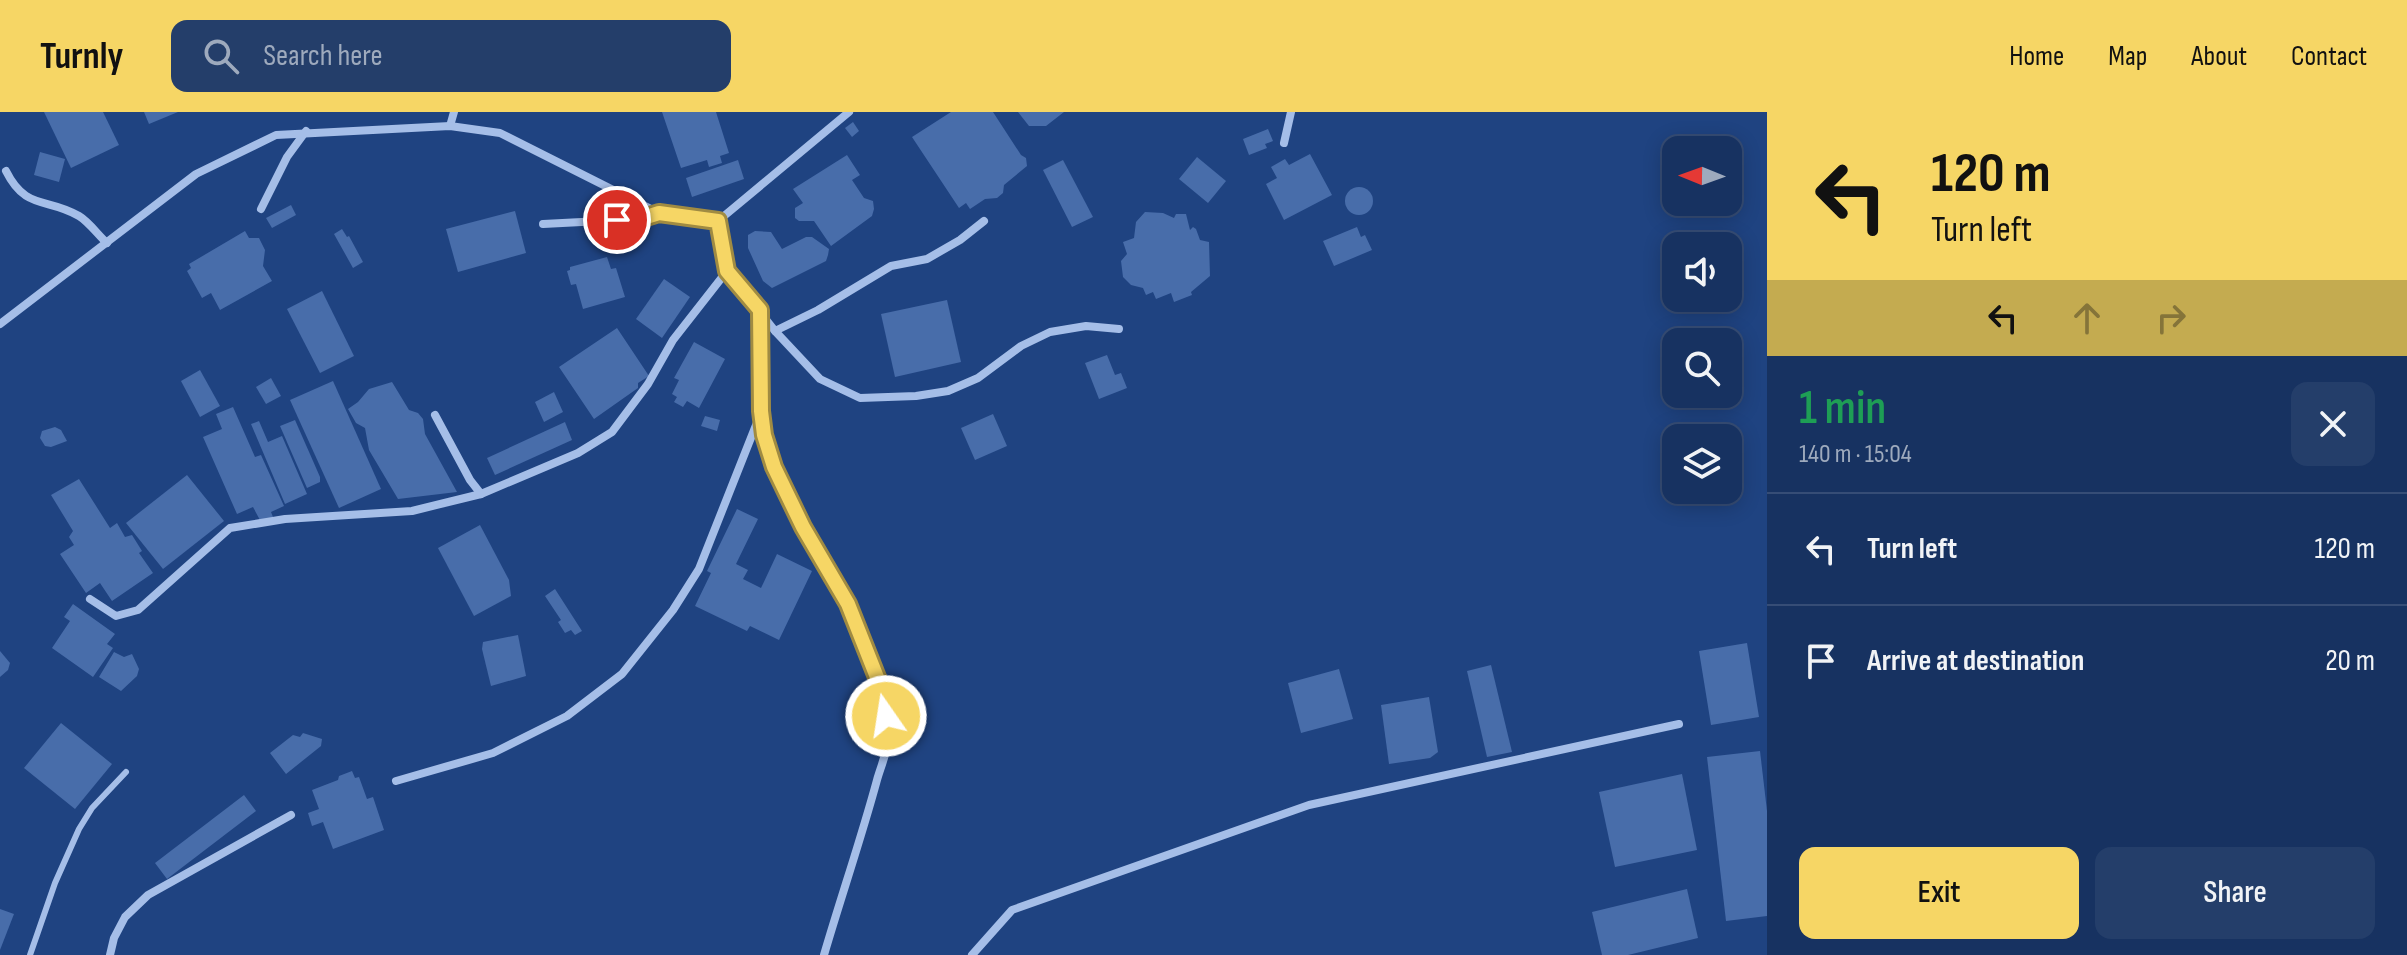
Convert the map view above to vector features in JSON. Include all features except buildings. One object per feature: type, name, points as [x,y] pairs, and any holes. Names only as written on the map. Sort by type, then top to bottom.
[{"type":"street","points":[[450,126],[454,112]]},
{"type":"street","points":[[0,324],[196,174],[276,135],[306,131],[450,126],[500,133],[659,213],[718,221],[849,112]]},
{"type":"street","points":[[1284,143],[1291,112]]},
{"type":"street","points":[[261,209],[287,157],[306,131]]},
{"type":"street","points":[[6,171],[13,185],[26,198],[80,216],[107,243]]},
{"type":"street","points":[[543,224],[640,219],[659,213]]},
{"type":"street","points":[[718,221],[727,271],[775,331],[820,379],[860,398],[916,396],[948,391],[978,378],[1021,346],[1050,332],[1086,326],[1119,329]]},
{"type":"street","points":[[775,331],[818,310],[891,266],[927,259],[960,240],[984,221]]},
{"type":"street","points":[[90,599],[116,616],[138,610],[230,528],[285,519],[412,511],[481,494],[578,453],[612,432],[648,384],[673,340],[727,271]]},
{"type":"street","points":[[760,310],[764,435],[774,467],[803,527],[848,604],[863,637],[884,695],[889,737],[824,955]]},
{"type":"street","points":[[396,781],[493,753],[567,716],[622,674],[673,610],[699,569],[761,411]]},
{"type":"street","points":[[435,415],[470,480],[481,494]]},
{"type":"street","points":[[972,955],[1012,910],[1309,805],[1679,724]]},
{"type":"street","points":[[110,955],[114,938],[125,917],[148,895],[291,815]]},
{"type":"lane","points":[[30,955],[55,883],[79,829],[92,808],[126,772]]},
{"type":"route","points":[[617,220],[640,219],[659,213],[718,221],[727,271],[760,310],[761,411],[764,435],[774,467],[863,637],[884,695],[886,716]]}]
